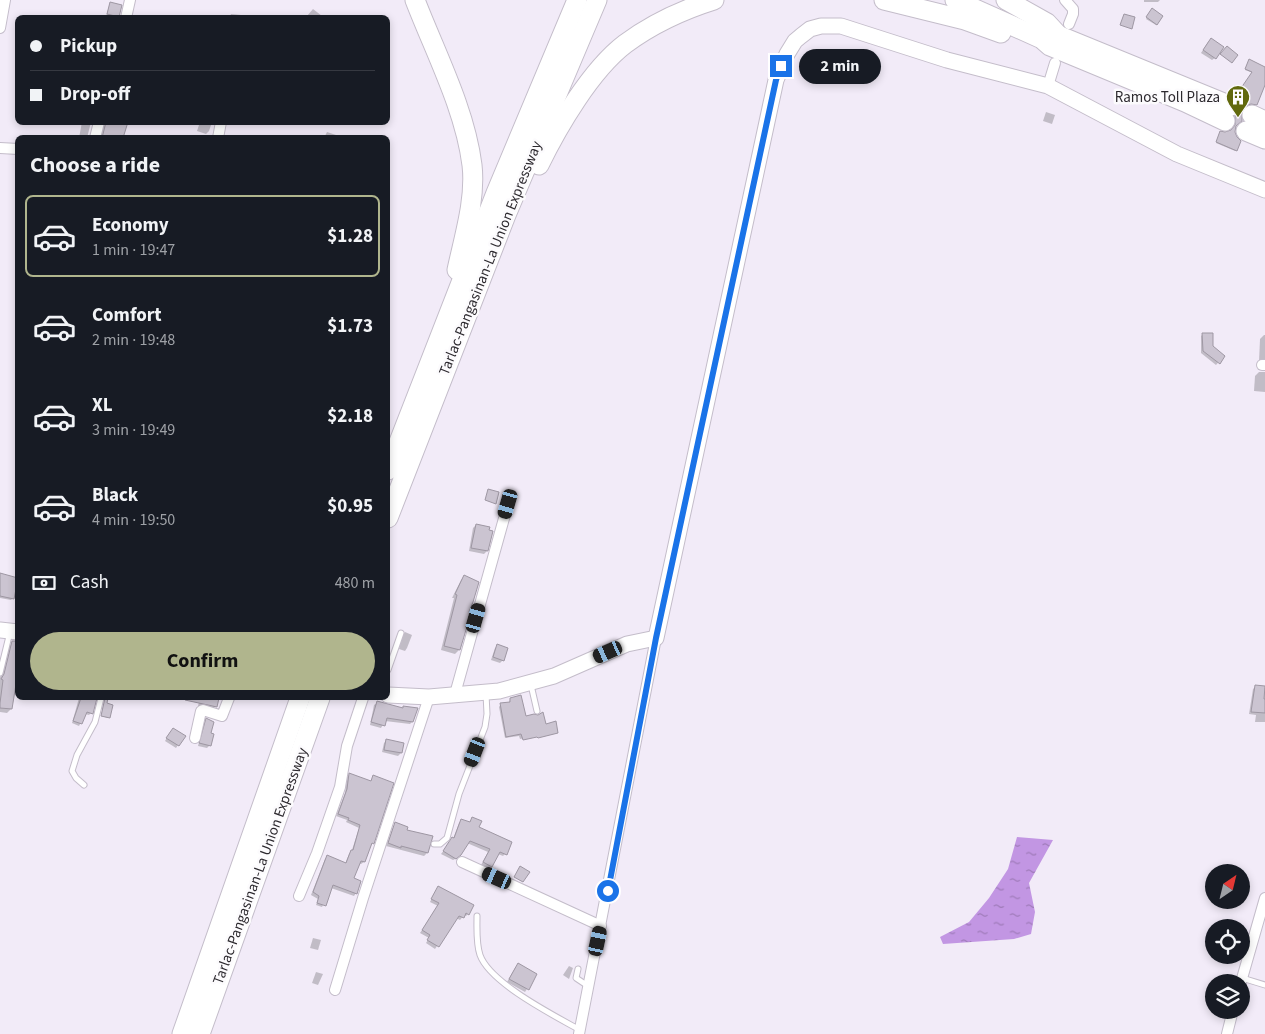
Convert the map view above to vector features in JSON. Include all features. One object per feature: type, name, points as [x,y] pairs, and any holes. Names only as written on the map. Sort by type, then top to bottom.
[{"type":"highway","points":[[415,0],[461,119],[472,166],[471,205],[453,285],[452,307]]},
{"type":"highway","name":"Tarlac-Pangasinan-La Union Expressway","points":[[390,465],[496,193],[577,0]]},
{"type":"highway","name":"Tarlac-Pangasinan-La Union Expressway","points":[[390,513],[506,214],[598,0]]},
{"type":"highway","points":[[506,214],[523,199],[564,119],[606,63],[624,45],[657,23],[692,7],[714,0]]},
{"type":"highway","points":[[884,0],[965,20],[1039,46],[1058,42]]},
{"type":"highway","points":[[955,0],[1042,38],[1058,42]]},
{"type":"highway","points":[[976,0],[1058,42],[1228,114]]},
{"type":"highway","points":[[1006,0],[1047,23],[1058,42]]},
{"type":"highway","points":[[1254,122],[1265,139]]},
{"type":"highway","name":"Tarlac-Pangasinan-La Union Expressway","points":[[182,1034],[299,700]]},
{"type":"highway","name":"Tarlac-Pangasinan-La Union Expressway","points":[[200,1034],[319,700]]},
{"type":"street","points":[[0,28],[5,0]]},
{"type":"street","points":[[127,15],[130,0]]},
{"type":"street","points":[[1048,86],[1058,42],[1073,14],[1073,9],[1065,0]]},
{"type":"street","points":[[579,1032],[656,638],[776,80],[787,54],[795,42],[810,29],[821,26],[841,26],[947,60],[1048,86],[1177,154],[1265,190]]},
{"type":"street","points":[[0,148],[15,149]]},
{"type":"street","points":[[455,694],[508,504]]},
{"type":"street","points":[[390,695],[429,697],[499,690],[554,676],[626,644],[656,638]]},
{"type":"street","points":[[335,990],[429,697]]},
{"type":"street","points":[[195,738],[202,711],[222,716],[228,700]]},
{"type":"street","points":[[299,896],[317,853],[340,787],[347,746],[361,700]]},
{"type":"street","points":[[462,862],[601,926]]},
{"type":"street","points":[[1244,974],[1265,898]]},
{"type":"street","points":[[1227,1034],[1231,1019]]},
{"type":"lane","points":[[0,673],[9,631]]},
{"type":"lane","points":[[390,664],[401,633]]},
{"type":"lane","points":[[530,682],[536,711]]},
{"type":"lane","points":[[434,844],[440,844],[448,838],[459,794],[485,727],[488,714],[486,691]]},
{"type":"lane","points":[[84,785],[76,778],[72,771],[77,756],[95,722],[101,700]]},
{"type":"lane","points":[[476,916],[480,954],[487,969],[499,980],[579,1032]]},
{"type":"lane","points":[[578,969],[576,978],[588,986]]},
{"type":"lane","points":[[1250,982],[1265,985]]},
{"type":"water","points":[[1017,837],[1053,840],[1029,883],[1035,912],[1031,934],[1014,939],[943,944],[940,937],[969,922],[989,898],[1008,869]]},
{"type":"building","points":[[110,2],[122,5],[120,15],[107,14]]},
{"type":"building","points":[[1152,8],[1163,16],[1157,25],[1146,17]]},
{"type":"building","points":[[1124,14],[1135,17],[1132,29],[1120,25]]},
{"type":"building","points":[[1211,38],[1224,47],[1216,59],[1203,50]]},
{"type":"building","points":[[1227,46],[1238,55],[1232,63],[1220,54]]},
{"type":"building","points":[[1249,59],[1265,67],[1265,85],[1257,105],[1251,104],[1246,106],[1242,111],[1242,121],[1236,126],[1235,132],[1241,141],[1237,151],[1216,142],[1220,131],[1231,130],[1235,125],[1235,116],[1241,111],[1242,105],[1236,96],[1238,90],[1252,72],[1245,69]]},
{"type":"building","points":[[105,125],[127,125],[124,135],[103,135]]},
{"type":"building","points":[[1202,333],[1213,333],[1213,346],[1225,356],[1220,364],[1203,351]]},
{"type":"building","points":[[488,489],[499,492],[496,504],[485,500]]},
{"type":"building","points":[[476,524],[490,527],[489,530],[493,531],[488,551],[471,548]]},
{"type":"building","points":[[0,573],[15,577],[14,599],[0,596]]},
{"type":"building","points":[[464,575],[479,582],[469,612],[471,613],[460,650],[444,646],[457,595],[455,594]]},
{"type":"building","points":[[12,641],[15,641],[15,690],[12,709],[0,708],[3,680],[1,679]]},
{"type":"building","points":[[497,644],[508,648],[504,661],[493,657]]},
{"type":"building","points":[[1255,685],[1265,686],[1265,713],[1251,712]]},
{"type":"building","points":[[521,695],[526,716],[538,715],[543,712],[546,724],[556,721],[558,733],[523,740],[521,734],[506,737],[500,703],[510,702],[510,698]]},
{"type":"building","points":[[80,700],[96,700],[93,714],[87,712],[82,724],[73,721]]},
{"type":"building","points":[[105,700],[108,700],[107,703],[113,705],[110,718],[101,716]]},
{"type":"building","points":[[185,700],[219,700],[217,707]]},
{"type":"building","points":[[377,701],[403,708],[403,706],[418,708],[413,722],[387,718],[385,726],[371,722]]},
{"type":"building","points":[[206,718],[214,722],[211,733],[214,734],[211,746],[199,743]]},
{"type":"building","points":[[173,728],[186,736],[179,746],[166,738]]},
{"type":"building","points":[[386,739],[404,743],[402,753],[384,750]]},
{"type":"building","points":[[349,773],[371,781],[373,775],[394,783],[374,844],[372,843],[365,862],[361,861],[354,878],[361,881],[357,894],[333,885],[326,906],[317,903],[319,896],[313,892],[327,855],[346,863],[351,850],[353,850],[360,825],[338,814],[347,789]]},
{"type":"building","points":[[472,817],[482,821],[479,827],[512,842],[507,855],[500,852],[492,867],[483,862],[490,849],[470,841],[456,859],[443,851],[452,837],[454,838],[461,819],[470,822]]},
{"type":"building","points":[[395,822],[408,827],[407,830],[433,836],[428,853],[401,846],[401,848],[388,843]]},
{"type":"building","points":[[520,866],[530,872],[523,882],[514,877]]},
{"type":"building","points":[[438,886],[474,905],[469,915],[466,913],[464,918],[459,916],[439,947],[427,940],[430,935],[422,930],[439,903],[431,899]]},
{"type":"building","points":[[518,963],[537,974],[529,990],[509,979]]},
{"type":"place","name":"Ramos Toll Plaza","points":[[1238,118]]},
{"type":"route","points":[[608,891],[656,638],[776,80],[781,66]]}]
